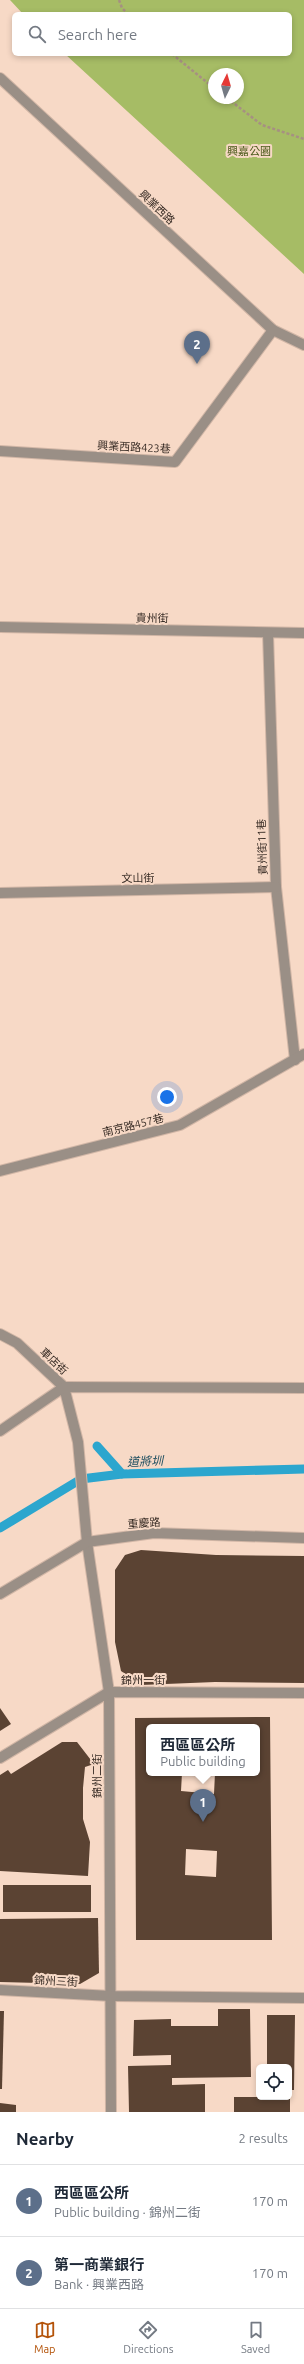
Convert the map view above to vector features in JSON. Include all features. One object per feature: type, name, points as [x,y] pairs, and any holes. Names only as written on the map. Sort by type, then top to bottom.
[{"type":"street","name":"興業西路","points":[[0,78],[273,330],[304,346]]},
{"type":"street","name":"興業西路423巷","points":[[0,451],[175,462],[273,330]]},
{"type":"street","name":"貴州街","points":[[0,627],[304,633]]},
{"type":"street","name":"貴州街11巷","points":[[268,633],[276,887],[300,1057]]},
{"type":"street","name":"文山街","points":[[0,893],[276,887]]},
{"type":"street","name":"南京路457巷","points":[[0,1172],[180,1125],[300,1057]]},
{"type":"street","name":"車店街","points":[[0,1334],[17,1343],[64,1387],[78,1442]]},
{"type":"street","points":[[0,1430],[64,1387],[304,1388]]},
{"type":"street","name":"錦州二街","points":[[78,1442],[87,1542],[109,1692],[111,2112]]},
{"type":"street","name":"重慶路","points":[[0,1594],[87,1542],[154,1533],[304,1538]]},
{"type":"street","name":"錦州一街","points":[[0,1758],[109,1692],[304,1693]]},
{"type":"street","name":"錦州三街","points":[[0,1990],[111,1996],[304,1998]]},
{"type":"path","points":[[119,0],[122,8],[126,12]]},
{"type":"path","points":[[174,56],[208,83]]},
{"type":"path","points":[[235,104],[262,125],[304,139]]},
{"type":"green space","name":"興嘉公園","points":[[10,0],[304,0],[304,274],[67,56],[292,56],[292,12],[21,12]]},
{"type":"building","points":[[141,1550],[216,1555],[304,1556],[304,1683],[215,1682],[141,1685],[121,1671],[115,1642],[115,1570],[125,1555]]},
{"type":"building","points":[[0,1708],[11,1724],[0,1731]]},
{"type":"building","points":[[270,1717],[272,1940],[136,1940],[135,1718]],"holes":[[[186,1849],[217,1851],[216,1877],[185,1875]]]},
{"type":"building","points":[[62,1742],[77,1742],[94,1764],[85,1767],[83,1788],[83,1819],[90,1842],[88,1876],[0,1871],[0,1775],[8,1770],[11,1774]]},
{"type":"building","points":[[3,1885],[91,1885],[91,1912],[3,1912]]},
{"type":"building","points":[[98,1918],[99,1973],[80,1984],[0,1982],[0,1919]]},
{"type":"building","points":[[218,2009],[250,2009],[251,2077],[172,2078],[172,2085],[205,2084],[205,2112],[129,2112],[128,2066],[171,2065],[171,2055],[133,2056],[134,2020],[171,2019],[171,2026],[218,2026]]},
{"type":"building","points":[[0,2011],[4,2011],[2,2089],[0,2089]]},
{"type":"building","points":[[267,2015],[295,2015],[294,2090],[292,2090],[292,2064],[267,2064]]},
{"type":"building","points":[[234,2097],[256,2097],[256,2100],[290,2100],[290,2112],[234,2112]]},
{"type":"building","points":[[0,2103],[16,2105],[16,2112],[0,2112]]},
{"type":"waterway","points":[[97,1446],[122,1474]]},
{"type":"waterway","name":"道將圳","points":[[0,1528],[81,1479],[122,1474],[304,1469]]},
{"type":"place","name":"第一商業銀行","points":[[197,364]]},
{"type":"place","name":"西區區公所","points":[[203,1822]]}]
